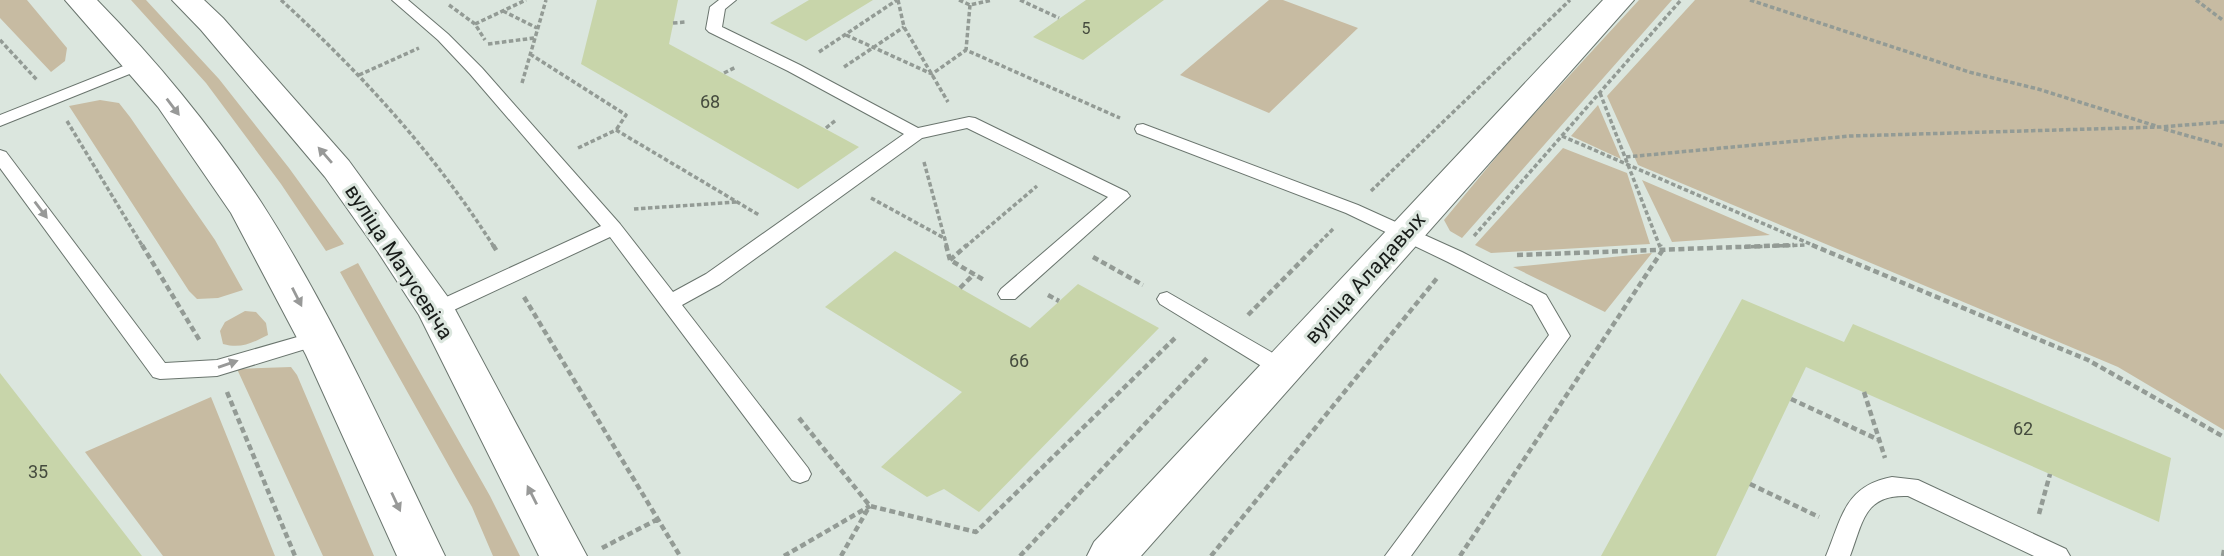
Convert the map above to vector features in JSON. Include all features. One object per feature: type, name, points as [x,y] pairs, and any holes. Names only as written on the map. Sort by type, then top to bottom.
[{"type":"main road","points":[[80,0],[141,64],[243,202],[318,338],[421,556]]},
{"type":"main road","name":"вуліца Матусевіча","points":[[187,0],[212,24],[337,169],[436,310],[581,553]]},
{"type":"main road","name":"вуліца Аладавых","points":[[1111,556],[1406,234],[1611,2]]},
{"type":"lane","points":[[398,0],[443,37],[476,71],[613,228],[800,474]]},
{"type":"lane","points":[[729,0],[718,7],[714,29],[821,82],[916,134]]},
{"type":"lane","points":[[0,121],[141,64]]},
{"type":"lane","points":[[669,303],[713,279],[916,134],[969,122],[1121,196],[1008,294]]},
{"type":"lane","points":[[1143,129],[1352,209],[1455,257],[1539,300],[1560,335],[1397,556]]},
{"type":"lane","points":[[0,156],[160,371],[216,368],[318,338]]},
{"type":"lane","points":[[436,310],[613,228]]},
{"type":"lane","points":[[1167,299],[1283,369]]},
{"type":"lane","points":[[1838,556],[1860,500],[1873,488],[1894,484],[1910,486],[2058,556]]},
{"type":"path","points":[[281,0],[359,75],[471,208],[680,556]]},
{"type":"path","points":[[522,84],[546,0]]},
{"type":"path","points":[[794,68],[898,0],[904,27],[961,123]]},
{"type":"path","points":[[959,0],[970,5],[992,0]]},
{"type":"path","points":[[1020,0],[1059,18]]},
{"type":"path","points":[[1020,556],[1352,209],[1570,0]]},
{"type":"path","points":[[1750,0],[1969,72],[2038,89],[2224,146]]},
{"type":"path","points":[[2196,0],[2224,21]]},
{"type":"path","points":[[967,50],[970,5]]},
{"type":"path","points":[[502,11],[537,29]]},
{"type":"path","points":[[821,82],[904,27]]},
{"type":"path","points":[[846,35],[932,74]]},
{"type":"path","points":[[488,44],[534,38]]},
{"type":"path","points":[[0,40],[55,100],[216,368],[295,556]]},
{"type":"path","points":[[932,74],[967,50]]},
{"type":"path","points":[[967,50],[1143,129]]},
{"type":"path","points":[[530,54],[626,115],[616,130],[577,148]]},
{"type":"path","points":[[1600,93],[1662,251]]},
{"type":"path","points":[[1626,157],[1850,136],[2160,127],[2224,122]]},
{"type":"path","points":[[616,130],[783,229]]},
{"type":"path","points":[[916,134],[950,260],[1008,294]]},
{"type":"path","points":[[1562,136],[1630,168],[2088,360],[2224,438]]},
{"type":"path","points":[[950,260],[1060,166]]},
{"type":"path","points":[[845,184],[946,239]]},
{"type":"path","points":[[629,210],[737,202]]},
{"type":"path","points":[[1068,243],[1167,299]]},
{"type":"path","points":[[1455,257],[1810,244]]},
{"type":"path","points":[[1461,556],[1662,251]]},
{"type":"path","points":[[960,288],[974,274]]},
{"type":"path","points":[[785,556],[870,506],[976,532],[1197,317]]},
{"type":"path","points":[[1864,392],[1894,484]]},
{"type":"path","points":[[1791,399],[1879,440]]},
{"type":"path","points":[[2031,543],[2050,474]]},
{"type":"path","points":[[1750,484],[1848,531]]},
{"type":"path","points":[[841,556],[870,506]]},
{"type":"path","points":[[581,553],[658,519]]},
{"type":"path","points":[[2223,556],[2224,550]]},
{"type":"shaded area","points":[[0,0],[27,0],[67,48],[65,61],[51,72],[0,18]]},
{"type":"shaded area","points":[[131,0],[146,0],[219,79],[344,244],[326,251],[281,184],[206,83]]},
{"type":"shaded area","points":[[1269,0],[1283,0],[1358,28],[1269,113],[1180,75]]},
{"type":"shaded area","points":[[1639,0],[1672,0],[1462,238],[1450,231],[1444,220],[1512,138]]},
{"type":"shaded area","points":[[1695,0],[2224,0],[2224,430],[2118,367],[1638,165],[1607,96]]},
{"type":"shaded area","points":[[100,100],[119,103],[130,117],[215,240],[243,290],[218,298],[197,299],[189,291],[69,106]]},
{"type":"shaded area","points":[[1598,105],[1621,159],[1571,136]]},
{"type":"shaded area","points":[[1563,148],[1627,173],[1650,244],[1491,253],[1475,245]]},
{"type":"shaded area","points":[[1642,180],[1770,235],[1672,242]]},
{"type":"shaded area","points":[[1652,253],[1605,312],[1513,267]]},
{"type":"shaded area","points":[[358,263],[490,496],[520,556],[493,556],[472,507],[340,272]]},
{"type":"shaded area","points":[[245,311],[256,312],[266,323],[268,335],[241,345],[223,344],[220,331],[225,322]]},
{"type":"shaded area","points":[[291,367],[297,375],[374,556],[323,556],[237,369]]},
{"type":"shaded area","points":[[211,397],[275,556],[163,556],[85,452]]},
{"type":"building","points":[[597,0],[678,0],[669,44],[859,147],[798,189],[581,64]]},
{"type":"building","points":[[809,0],[873,0],[806,41],[770,23]]},
{"type":"building","points":[[1086,0],[1164,0],[1083,60],[1033,37]]},
{"type":"building","points":[[895,251],[1030,328],[1078,284],[1159,328],[979,512],[944,489],[927,497],[881,467],[962,392],[825,307]]},
{"type":"building","points":[[1742,299],[1844,342],[1853,324],[2171,458],[2159,522],[1806,367],[1716,556],[1601,556]]},
{"type":"building","points":[[0,373],[142,556],[0,556]]}]
